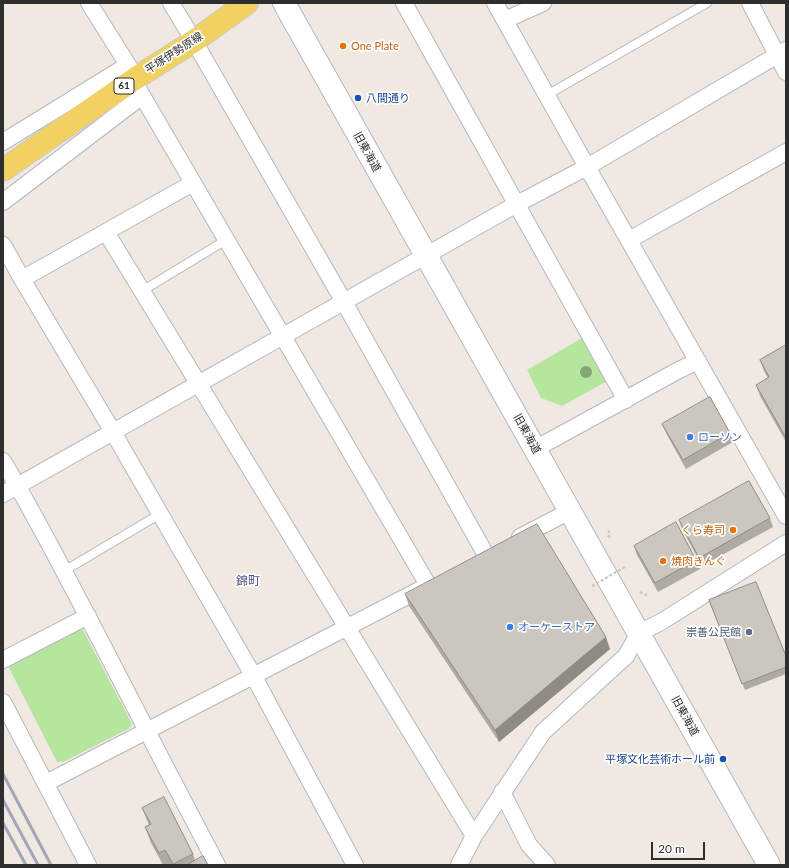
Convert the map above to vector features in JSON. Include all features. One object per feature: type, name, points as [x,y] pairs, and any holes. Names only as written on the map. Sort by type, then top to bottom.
[{"type":"main road","name":"平塚伊勢原線","points":[[3,170],[194,41],[247,3]]},
{"type":"street","points":[[46,783],[434,582],[283,337],[89,3]]},
{"type":"street","points":[[171,3],[491,552],[570,511]]},
{"type":"street","name":"旧東海道","points":[[284,3],[769,865]]},
{"type":"street","points":[[404,3],[626,400]]},
{"type":"street","points":[[495,3],[786,516]]},
{"type":"street","points":[[505,20],[543,3]]},
{"type":"street","points":[[750,3],[781,53],[786,72]]},
{"type":"street","points":[[3,494],[517,204],[587,167],[781,53]]},
{"type":"street","points":[[3,142],[135,80]]},
{"type":"street","points":[[3,202],[135,80]]},
{"type":"street","points":[[629,240],[786,152]]},
{"type":"street","points":[[22,279],[193,183]]},
{"type":"street","points":[[106,232],[474,836]]},
{"type":"street","points":[[3,245],[113,432],[253,676],[355,865]]},
{"type":"street","points":[[535,449],[698,361]]},
{"type":"street","points":[[3,461],[88,616],[217,865]]},
{"type":"street","points":[[459,865],[474,836],[543,732],[626,656],[638,633],[661,622],[786,543]]},
{"type":"street","points":[[3,660],[88,616]]},
{"type":"street","points":[[3,702],[88,865]]},
{"type":"street","points":[[502,792],[529,845],[547,865]]},
{"type":"lane","points":[[547,95],[707,3]]},
{"type":"lane","points":[[142,291],[226,240]]},
{"type":"lane","points":[[64,571],[160,514]]},
{"type":"path","points":[[609,530],[609,539]]},
{"type":"path","points":[[592,586],[625,567]]},
{"type":"path","points":[[640,593],[648,596]]},
{"type":"green space","points":[[584,337],[609,380],[562,406],[541,398],[527,370]]},
{"type":"green space","points":[[77,628],[83,630],[132,724],[128,729],[63,762],[57,762],[9,668],[10,664]]},
{"type":"building","points":[[786,345],[786,438],[756,385],[769,377],[760,360]]},
{"type":"building","points":[[710,397],[730,433],[683,460],[662,424]]},
{"type":"building","points":[[749,481],[770,518],[699,558],[679,520]]},
{"type":"building","points":[[676,522],[696,560],[655,583],[634,546]]},
{"type":"building","name":"オーケーストア","points":[[537,524],[606,637],[495,730],[405,594]]},
{"type":"building","name":"崇善公民館","points":[[756,582],[786,656],[786,667],[742,684],[709,600]]},
{"type":"building","points":[[164,797],[193,854],[173,864],[165,850],[159,853],[145,827],[151,824],[142,808]]},
{"type":"building","points":[[203,856],[208,865],[187,865]]},
{"type":"railway","points":[[3,774],[51,865]]},
{"type":"railway","points":[[3,800],[38,865]]},
{"type":"railway","points":[[3,823],[26,865]]},
{"type":"place","name":"One Plate","points":[[343,46]]},
{"type":"place","name":"八間通り","points":[[358,98]]},
{"type":"place","name":"ローソン","points":[[690,437]]},
{"type":"place","name":"くら寿司","points":[[733,530]]},
{"type":"place","name":"焼肉きんぐ","points":[[663,561]]},
{"type":"place","name":"オーケーストア","points":[[510,627]]},
{"type":"place","name":"崇善公民館","points":[[749,632]]},
{"type":"place","name":"平塚文化芸術ホール前","points":[[723,759]]},
{"type":"district","name":"錦町","points":[[248,581]]}]
